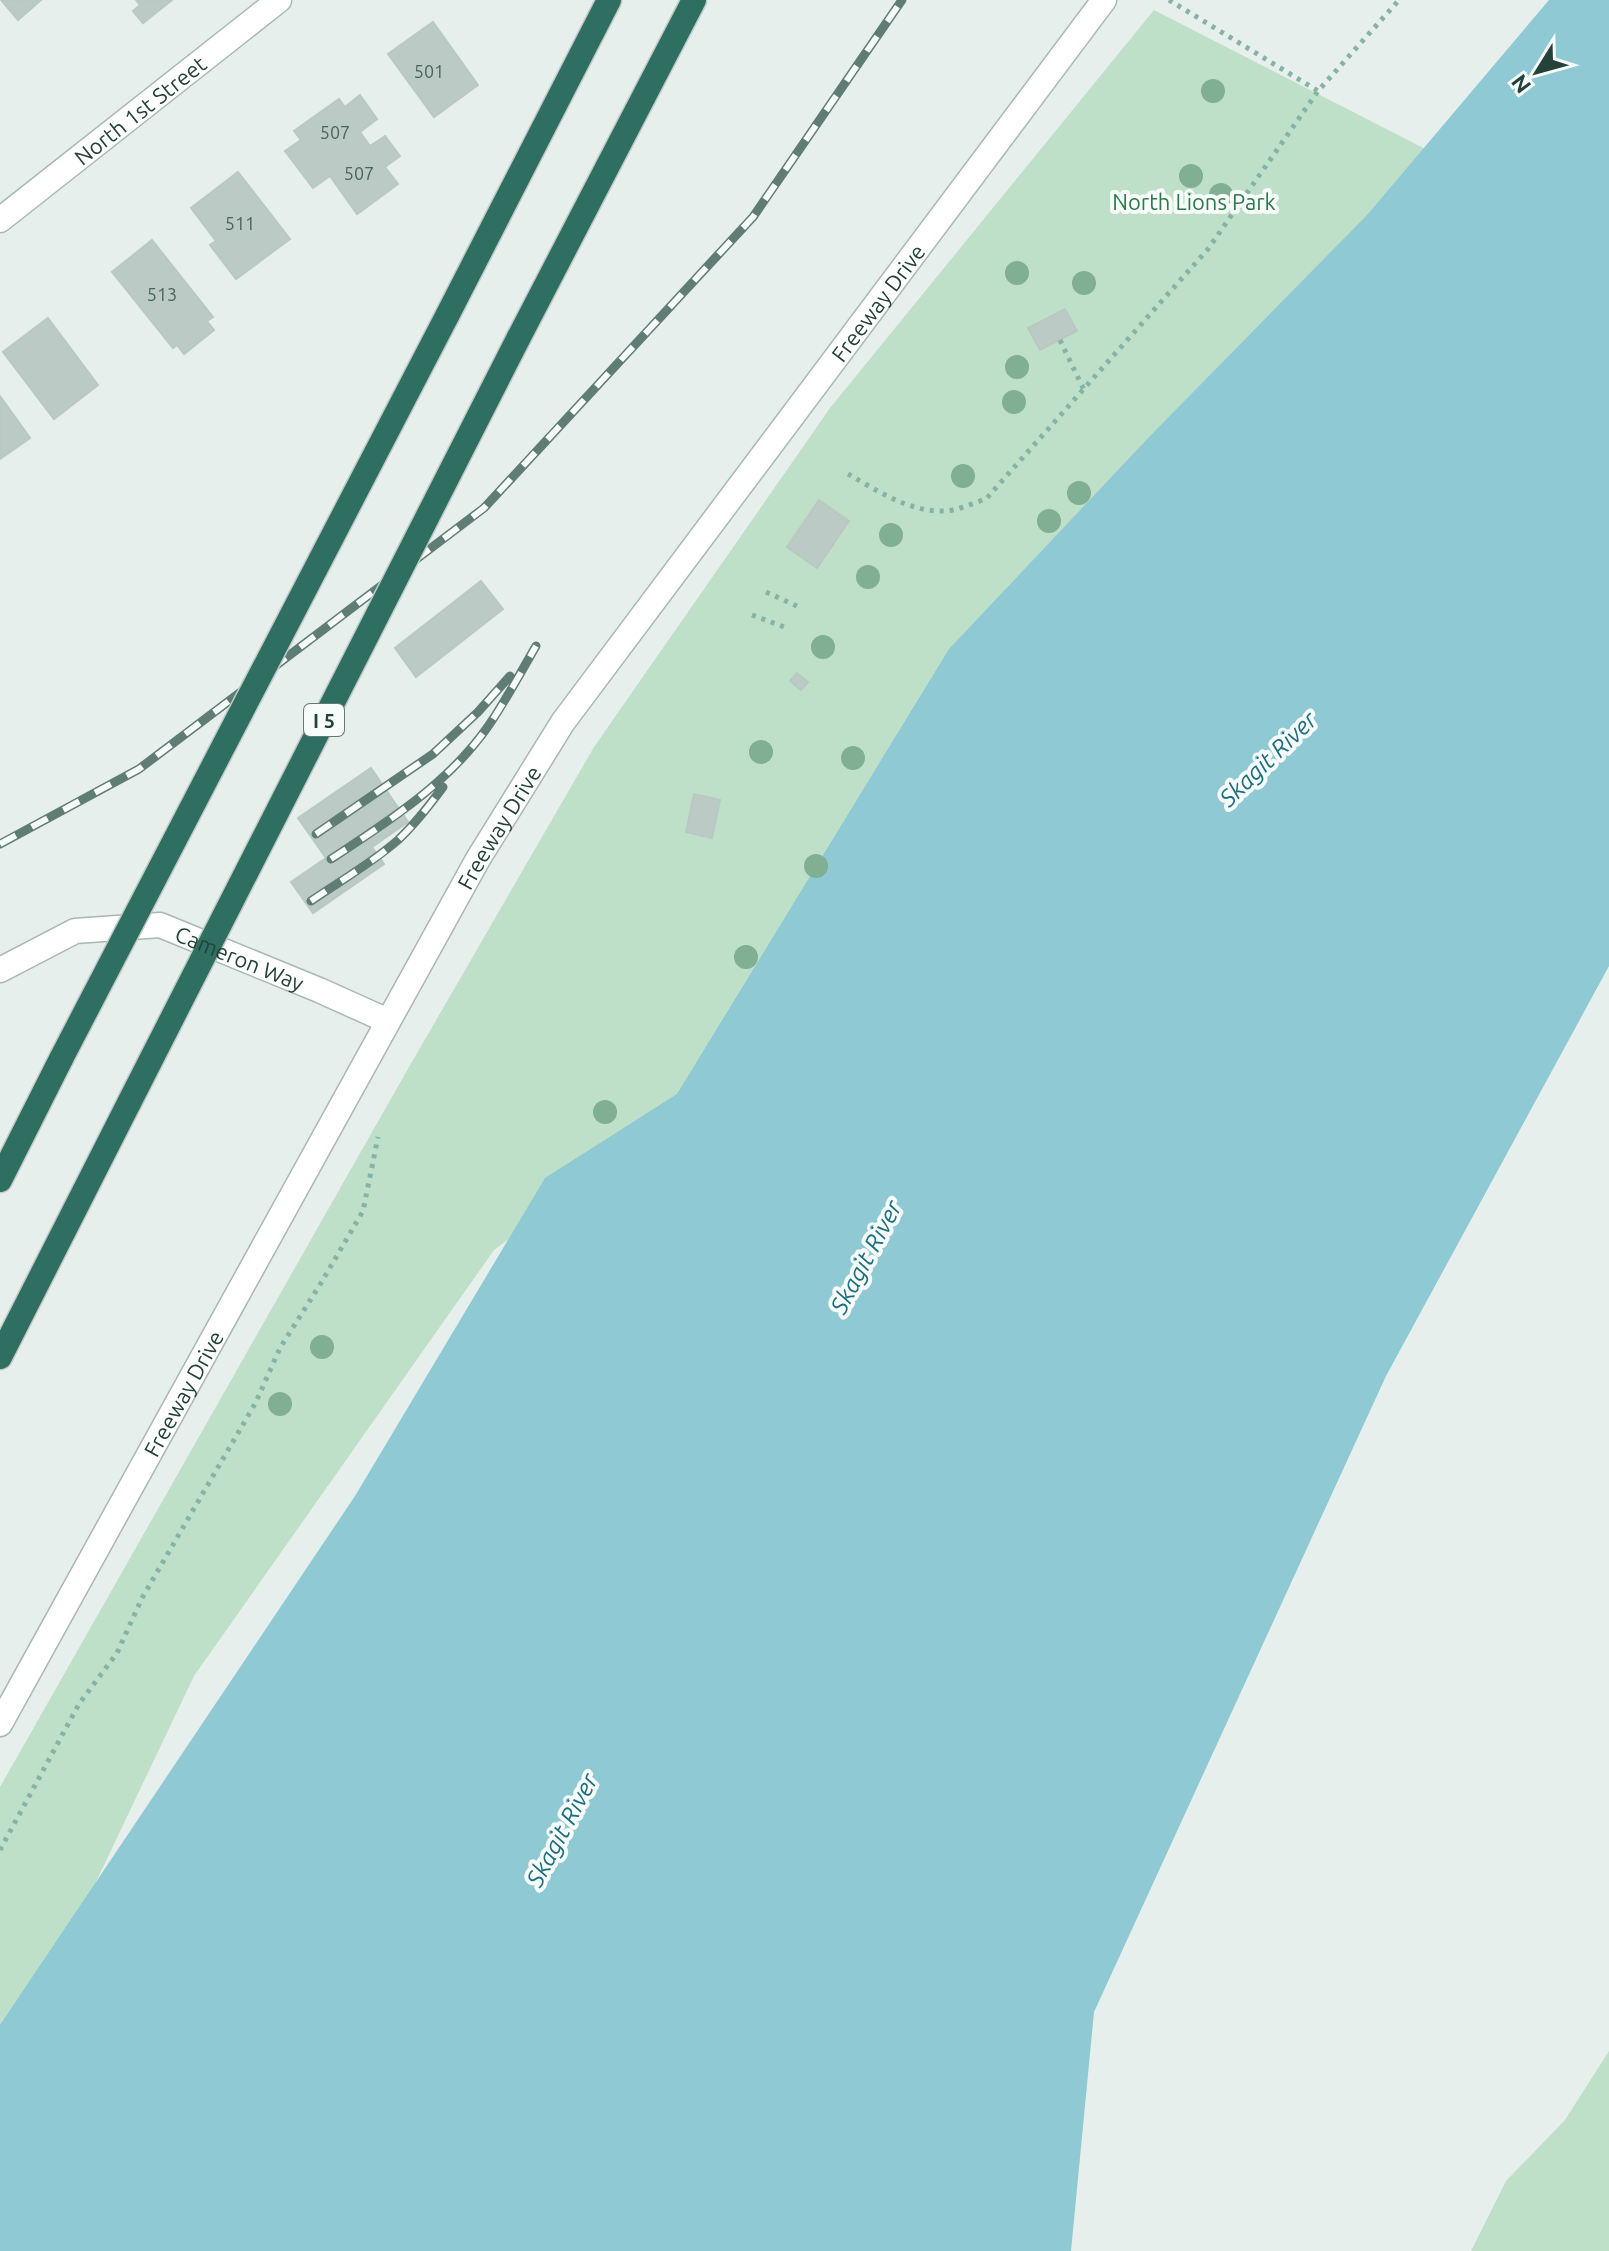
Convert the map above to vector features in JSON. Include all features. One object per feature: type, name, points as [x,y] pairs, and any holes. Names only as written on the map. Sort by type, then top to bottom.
[{"type":"highway","points":[[0,1180],[609,0]]},
{"type":"highway","name":"I 5","points":[[0,1357],[694,0]]},
{"type":"street","name":"North 1st Street","points":[[0,220],[279,0]]},
{"type":"street","name":"Freeway Drive","points":[[0,1724],[478,859],[563,722],[1104,0]]},
{"type":"street","name":"Cameron Way","points":[[0,970],[75,931],[160,925],[388,1021]]},
{"type":"path","points":[[1169,0],[1318,91]]},
{"type":"path","points":[[848,474],[885,495],[921,509],[945,512],[986,499],[1208,249],[1318,91],[1399,0]]},
{"type":"path","points":[[1060,340],[1084,390]]},
{"type":"path","points":[[766,592],[799,607]]},
{"type":"path","points":[[752,615],[784,627]]},
{"type":"path","points":[[0,1850],[79,1704],[117,1653],[142,1598],[256,1402],[280,1348],[363,1211],[378,1137]]},
{"type":"green space","name":"North Lions Park","points":[[1154,10],[1441,157],[745,1061],[494,1250],[194,1676],[75,1926],[0,2251],[0,1787],[594,747],[830,408]]},
{"type":"green space","points":[[1609,2051],[1609,2251],[1471,2251],[1506,2181],[1565,2120]]},
{"type":"water","name":"Skagit River","points":[[1549,0],[1609,0],[1609,966],[1386,1376],[1094,2012],[1071,2251],[0,2251],[0,2025],[355,1496],[545,1178],[677,1094],[949,649],[1151,435],[1368,214]]},
{"type":"building","points":[[1,0],[41,0],[18,20]]},
{"type":"building","points":[[136,0],[172,0],[143,23],[133,11],[140,5]]},
{"type":"building","points":[[433,22],[478,85],[434,117],[388,54]]},
{"type":"building","points":[[360,95],[377,119],[360,132],[370,146],[385,136],[400,156],[385,167],[398,184],[357,214],[330,176],[313,188],[285,151],[301,140],[294,131],[339,99],[345,107]]},
{"type":"building","points":[[238,172],[290,239],[236,279],[210,245],[216,241],[191,208]]},
{"type":"building","points":[[152,240],[213,317],[207,321],[214,330],[184,354],[177,345],[173,348],[112,272]]},
{"type":"building","points":[[1065,309],[1077,331],[1040,350],[1028,328]]},
{"type":"building","points":[[48,318],[98,385],[54,419],[3,352]]},
{"type":"building","points":[[0,396],[30,438],[0,459]]},
{"type":"building","points":[[819,500],[849,521],[817,568],[787,547]]},
{"type":"building","points":[[481,581],[503,609],[416,677],[395,648]]},
{"type":"building","points":[[797,673],[808,682],[801,690],[790,681]]},
{"type":"building","points":[[371,768],[408,822],[372,847],[384,864],[313,913],[291,882],[326,858],[298,818]]},
{"type":"building","points":[[694,794],[720,800],[712,838],[686,832]]},
{"type":"railway","points":[[0,844],[139,769],[484,508],[753,217],[902,0]]},
{"type":"railway","points":[[331,859],[417,800],[456,765],[489,725],[536,646]]},
{"type":"railway","points":[[316,834],[433,754],[478,712],[510,676]]},
{"type":"railway","points":[[311,901],[398,840],[443,787]]}]
